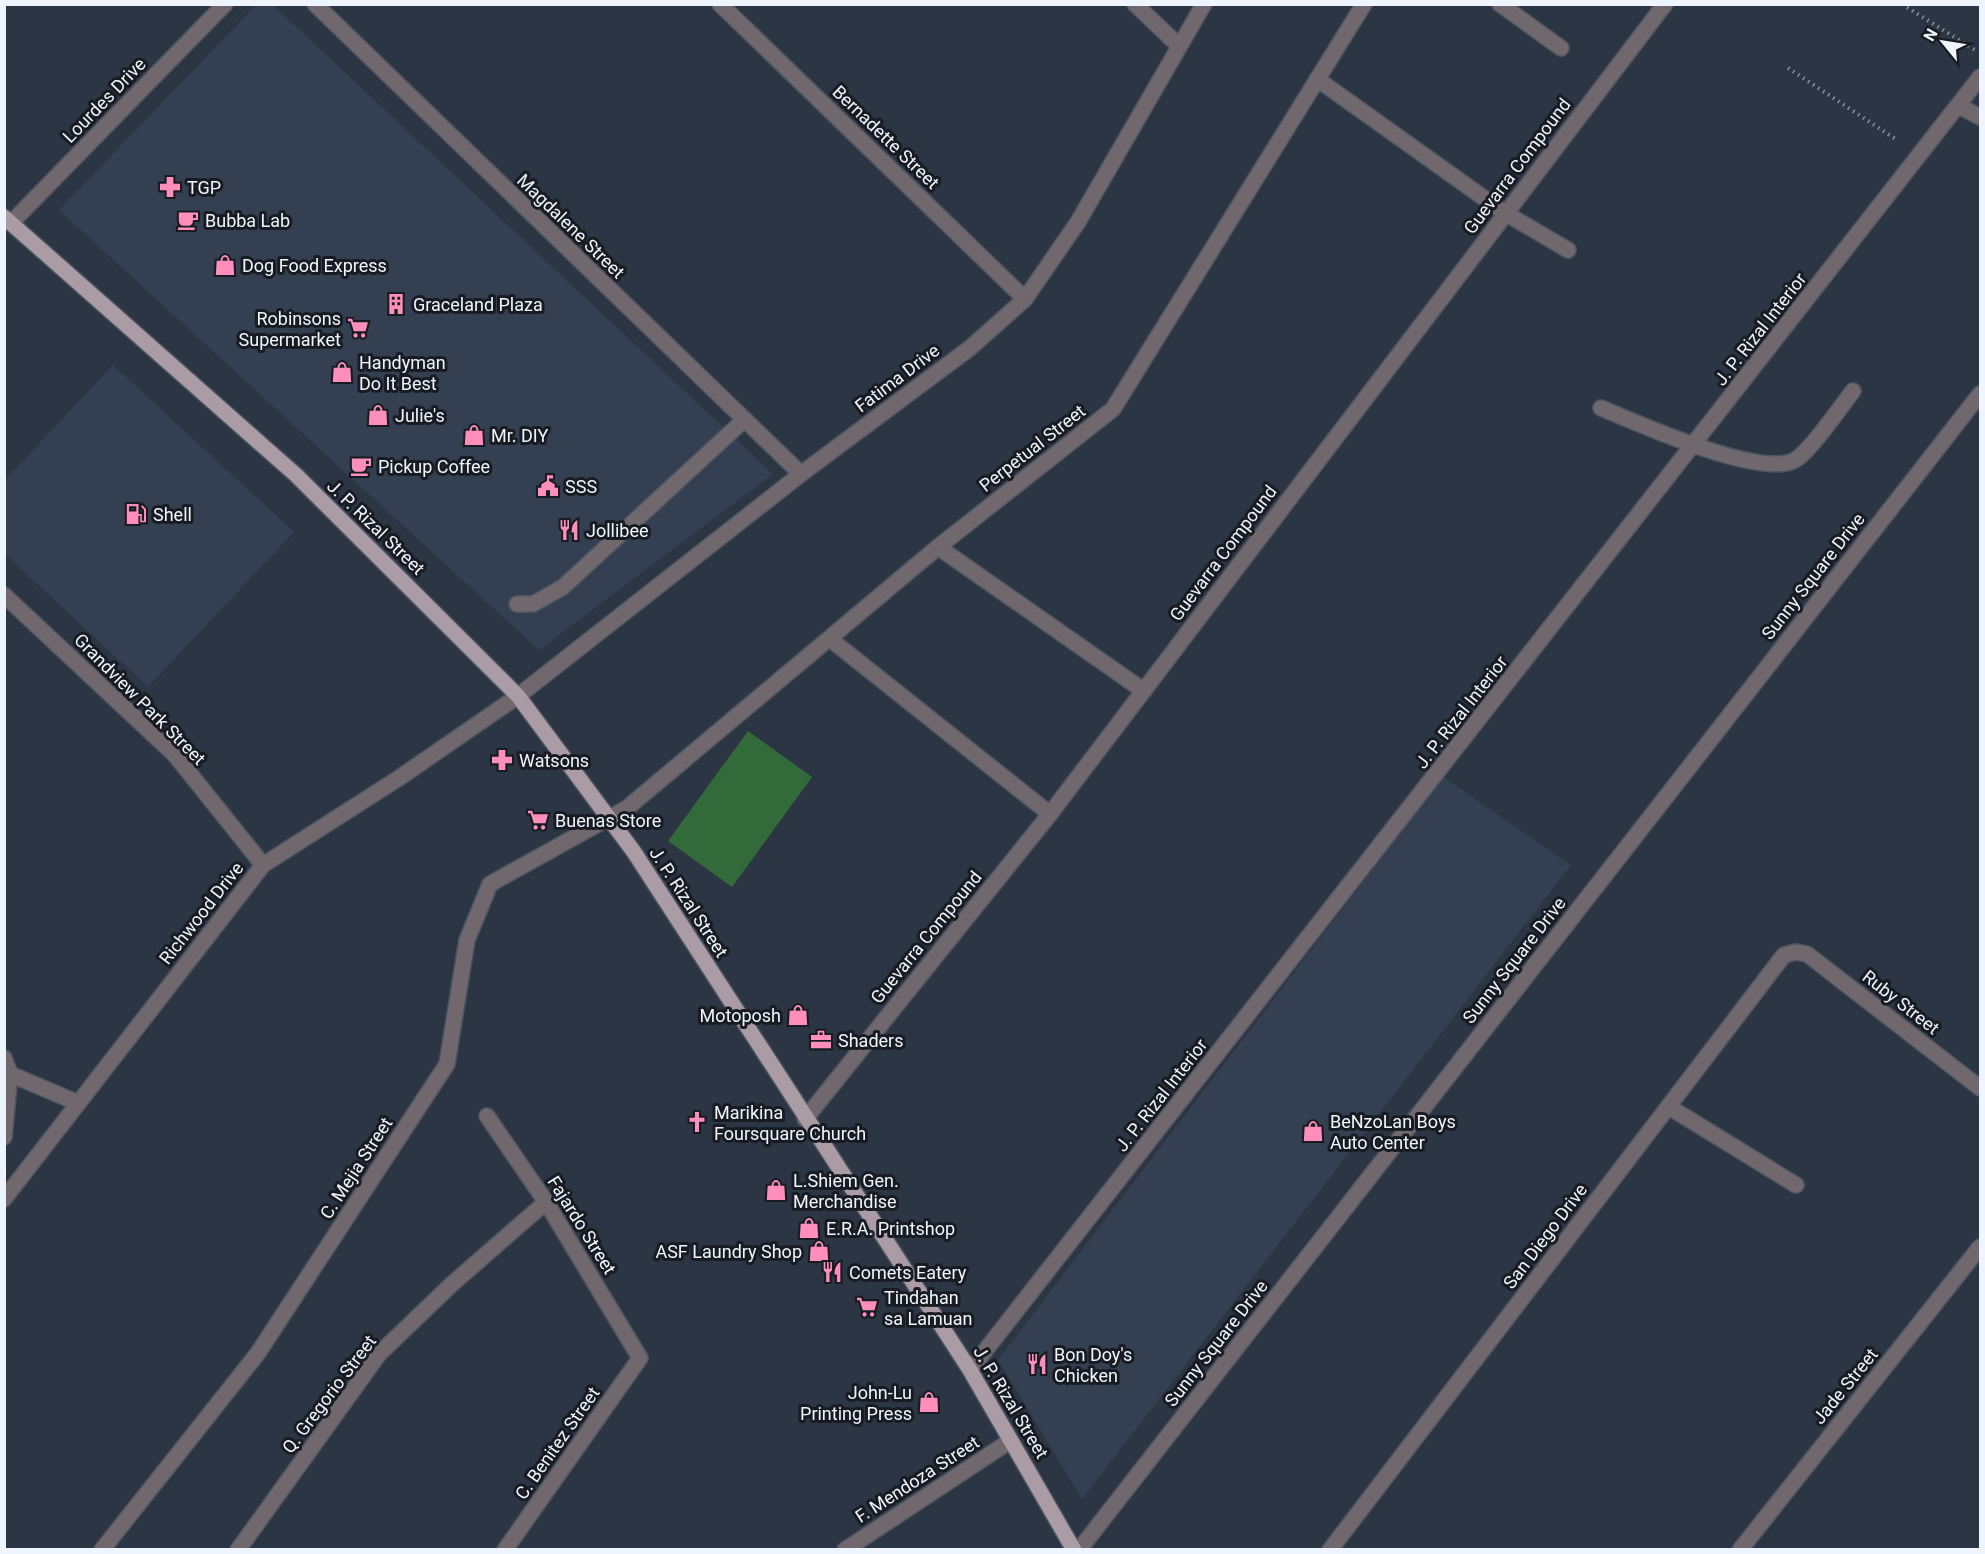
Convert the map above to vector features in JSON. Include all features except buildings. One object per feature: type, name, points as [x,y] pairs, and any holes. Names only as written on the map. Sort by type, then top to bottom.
[{"type":"main road","name":"J. P. Rizal Street","points":[[8,220],[296,475],[518,696],[634,852],[970,1370],[1074,1550]]},
{"type":"street","name":"Lourdes Drive","points":[[8,220],[225,4]]},
{"type":"street","name":"Magdalene Street","points":[[315,4],[801,474]]},
{"type":"street","name":"Bernadette Street","points":[[720,4],[1025,299]]},
{"type":"street","points":[[1135,4],[1178,45]]},
{"type":"street","name":"Fatima Drive","points":[[518,696],[801,474],[970,348],[1025,299],[1078,222],[1178,45],[1204,4]]},
{"type":"street","name":"Perpetual Street","points":[[608,818],[627,808],[938,547],[1113,409],[1365,4]]},
{"type":"street","points":[[1500,4],[1562,48]]},
{"type":"street","name":"Guevarra Compound","points":[[806,1119],[1050,814],[1665,4]]},
{"type":"street","name":"J. P. Rizal Interior","points":[[970,1370],[1980,77]]},
{"type":"street","points":[[1317,80],[1505,213],[1568,250]]},
{"type":"street","points":[[1959,106],[1980,117]]},
{"type":"street","points":[[1601,408],[1693,447],[1776,464],[1793,461],[1806,450],[1852,391]]},
{"type":"street","name":"Sunny Square Drive","points":[[1079,1550],[1980,394]]},
{"type":"street","points":[[517,604],[533,604],[563,587],[744,420]]},
{"type":"street","points":[[938,547],[1144,691]]},
{"type":"street","name":"Grandview Park Street","points":[[4,595],[175,755],[263,865]]},
{"type":"street","points":[[830,639],[1050,814]]},
{"type":"street","name":"Richwood Drive","points":[[4,1199],[263,865],[399,778],[518,696]]},
{"type":"street","name":"C. Mejia Street","points":[[102,1550],[258,1353],[447,1064],[467,940],[490,884],[608,818]]},
{"type":"street","name":"Ruby Street","points":[[1796,952],[1807,954],[1980,1088]]},
{"type":"street","name":"San Diego Drive","points":[[1329,1550],[1784,955],[1796,952]]},
{"type":"street","points":[[4,1058],[10,1074],[4,1137]]},
{"type":"street","points":[[10,1074],[78,1103]]},
{"type":"street","points":[[1669,1107],[1796,1185]]},
{"type":"street","name":"Fajardo Street","points":[[487,1116],[546,1202],[640,1358]]},
{"type":"street","name":"Q. Gregorio Street","points":[[238,1550],[379,1354],[452,1284],[546,1202]]},
{"type":"street","name":"Jade Street","points":[[1740,1550],[1980,1247]]},
{"type":"street","name":"C. Benitez Street","points":[[505,1550],[640,1358]]},
{"type":"street","name":"F. Mendoza Street","points":[[845,1550],[1010,1441]]},
{"type":"path","points":[[1902,4],[1980,53]]},
{"type":"path","points":[[1788,68],[1921,155]]},
{"type":"shaded area","name":"Graceland Plaza","points":[[256,5],[273,5],[773,474],[539,650],[59,210]]},
{"type":"shaded area","points":[[113,365],[294,532],[148,687],[5,554],[5,480]]},
{"type":"shaded area","points":[[1443,777],[1571,865],[1082,1499],[998,1360]]},
{"type":"green space","points":[[748,731],[812,777],[732,887],[668,841]]},
{"type":"place","name":"TGP","points":[[170,187]]},
{"type":"place","name":"Bubba Lab","points":[[188,220]]},
{"type":"place","name":"Dog Food Express","points":[[225,265]]},
{"type":"place","name":"Graceland Plaza","points":[[396,304]]},
{"type":"place","name":"Robinsons Supermarket","points":[[358,328]]},
{"type":"place","name":"Handyman Do It Best","points":[[342,372]]},
{"type":"place","name":"Julie's","points":[[378,415]]},
{"type":"place","name":"Mr. DIY","points":[[474,435]]},
{"type":"place","name":"Pickup Coffee","points":[[361,466]]},
{"type":"place","name":"SSS","points":[[548,486]]},
{"type":"place","name":"Shell","points":[[136,514]]},
{"type":"place","name":"Jollibee","points":[[569,530]]},
{"type":"place","name":"Watsons","points":[[502,760]]},
{"type":"place","name":"Buenas Store","points":[[538,820]]},
{"type":"place","name":"Motoposh","points":[[798,1015]]},
{"type":"place","name":"Shaders","points":[[821,1040]]},
{"type":"place","name":"Marikina Foursquare Church","points":[[697,1122]]},
{"type":"place","name":"BeNzoLan Boys Auto Center","points":[[1313,1131]]},
{"type":"place","name":"L.Shiem Gen. Merchandise","points":[[776,1190]]},
{"type":"place","name":"E.R.A. Printshop","points":[[809,1228]]},
{"type":"place","name":"ASF Laundry Shop","points":[[819,1251]]},
{"type":"place","name":"Comets Eatery","points":[[832,1272]]},
{"type":"place","name":"Tindahan sa Lamuan","points":[[867,1307]]},
{"type":"place","name":"Bon Doy's Chicken","points":[[1037,1364]]},
{"type":"place","name":"John-Lu Printing Press","points":[[929,1402]]}]
